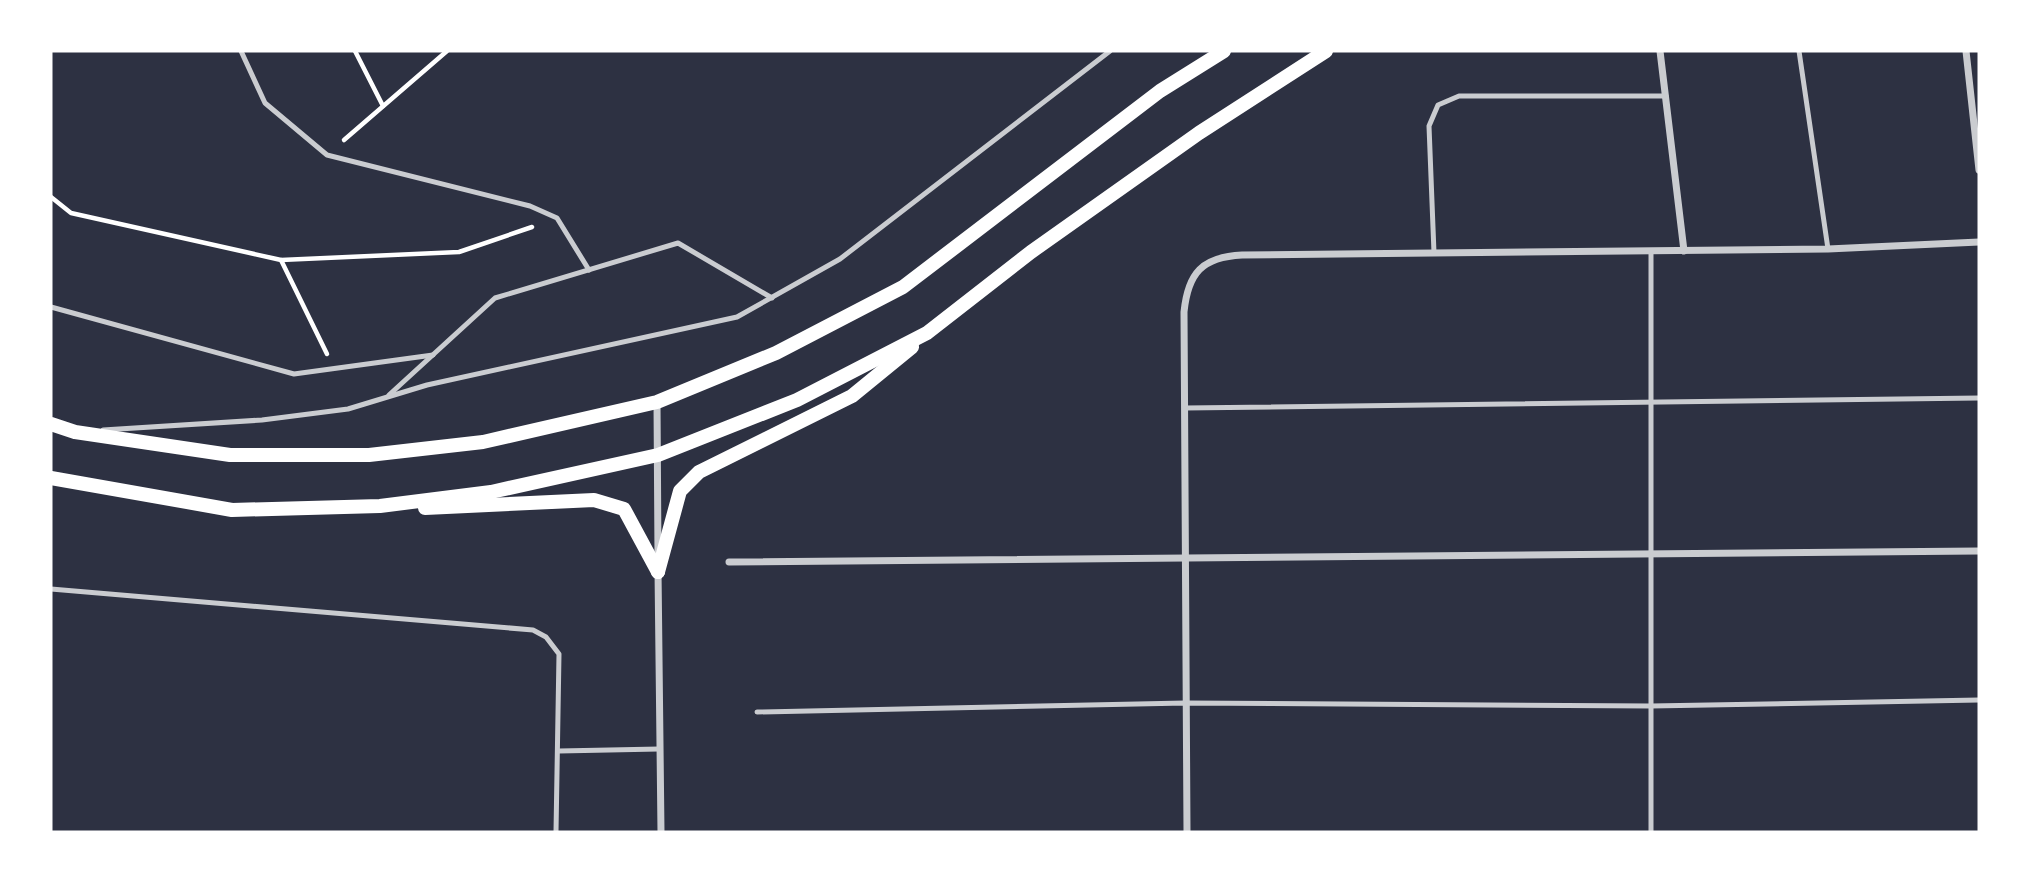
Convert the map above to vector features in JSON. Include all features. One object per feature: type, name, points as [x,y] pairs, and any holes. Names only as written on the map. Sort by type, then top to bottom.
[{"type":"main road","points":[[51,424],[75,432],[230,455],[369,455],[484,442],[657,402],[776,353],[903,286],[1160,91],[1224,51]]},
{"type":"main road","points":[[658,572],[680,491],[699,472],[852,396],[1031,252],[1199,133],[1326,51]]},
{"type":"main road","points":[[380,506],[491,492],[658,455],[797,400],[927,333]]},
{"type":"main road","points":[[51,478],[232,510],[380,506],[456,508],[594,500],[624,509],[658,572]]},
{"type":"street","points":[[1660,51],[1684,251]]},
{"type":"street","points":[[1966,51],[1979,170]]},
{"type":"street","points":[[1187,832],[1184,312],[1186,293],[1193,276],[1207,262],[1222,256],[1684,251],[1979,242]]},
{"type":"street","points":[[657,402],[661,832]]},
{"type":"street","points":[[729,562],[1979,551]]},
{"type":"lane","points":[[241,51],[265,103],[327,155],[530,205],[557,218],[589,270]]},
{"type":"lane","points":[[75,432],[262,421],[348,409],[427,384],[737,317],[840,259],[1110,51]]},
{"type":"lane","points":[[1799,51],[1828,248]]},
{"type":"lane","points":[[1434,253],[1429,126],[1438,105],[1459,96],[1666,96]]},
{"type":"lane","points":[[387,397],[495,298],[678,243],[772,298]]},
{"type":"lane","points":[[1651,251],[1651,832]]},
{"type":"lane","points":[[51,307],[294,374],[434,355]]},
{"type":"lane","points":[[1185,408],[1979,398]]},
{"type":"lane","points":[[51,589],[533,630],[546,638],[559,654],[556,832]]},
{"type":"lane","points":[[757,712],[1185,703],[1651,706],[1979,700]]},
{"type":"lane","points":[[559,751],[659,749]]},
{"type":"path","points":[[355,51],[383,106]]},
{"type":"path","points":[[327,155],[447,51]]},
{"type":"path","points":[[51,197],[72,213],[281,260],[459,252],[557,218]]},
{"type":"path","points":[[281,260],[334,368]]}]
